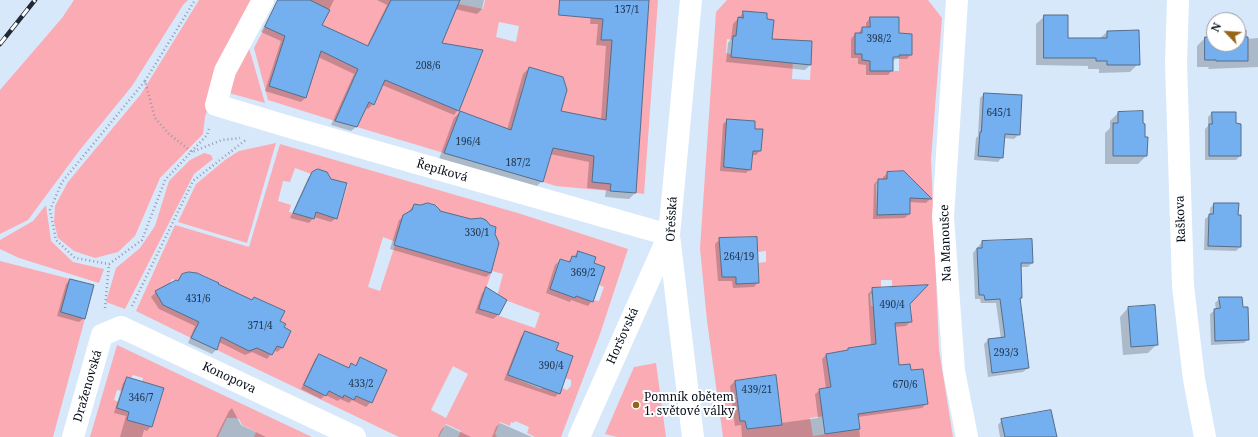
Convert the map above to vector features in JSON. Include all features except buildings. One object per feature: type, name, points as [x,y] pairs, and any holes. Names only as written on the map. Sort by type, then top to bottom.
[{"type":"street","points":[[216,105],[225,71],[263,0]]},
{"type":"street","name":"Ořešská","points":[[691,0],[669,235],[693,437]]},
{"type":"street","name":"Na Manoušce","points":[[957,0],[943,217],[954,370],[966,437]]},
{"type":"street","name":"Raškova","points":[[1178,0],[1176,62],[1183,286],[1194,378],[1205,437]]},
{"type":"street","name":"Řepíková","points":[[216,105],[287,127],[669,235]]},
{"type":"street","name":"Horšovská","points":[[579,437],[669,235]]},
{"type":"street","name":"Draženovská","points":[[73,437],[112,331]]},
{"type":"street","name":"Konopova","points":[[112,331],[355,437]]},
{"type":"path","points":[[195,0],[145,81],[62,182],[50,210],[56,240],[75,258],[109,264],[142,240],[165,180],[207,135],[216,105]]},
{"type":"path","points":[[145,81],[154,118],[169,134],[192,152]]},
{"type":"path","points":[[112,331],[193,181],[250,136],[222,140],[192,152]]},
{"type":"path","points":[[109,264],[112,331]]},
{"type":"shaded area","points":[[74,0],[188,0],[183,5],[132,86],[79,151],[28,220],[0,234],[0,90],[62,18]]},
{"type":"shaded area","points":[[199,0],[253,0],[221,68],[205,117],[203,134],[160,178],[135,236],[118,252],[95,258],[74,251],[58,238],[54,222],[55,206],[68,182],[141,94]]},
{"type":"shaded area","points":[[310,0],[391,0],[368,46],[350,38],[358,69],[335,121],[268,100],[254,48],[265,27],[288,37]],"holes":[[[281,50],[317,62],[306,98],[270,86]]]},
{"type":"shaded area","points":[[485,0],[597,0],[603,19],[601,39],[646,43],[649,0],[658,0],[644,194],[636,193],[639,144],[611,184],[610,191],[556,186],[543,182],[549,161],[533,156],[525,122],[514,119],[499,169],[488,166],[495,143],[474,126],[477,117],[460,111],[444,153],[357,127],[369,102],[374,105],[379,95],[380,77],[454,45],[442,43],[454,3],[483,9]],"holes":[[[499,22],[519,26],[516,42],[496,37]],[[610,63],[645,66],[641,112],[607,108]],[[529,67],[563,77],[567,90],[564,101],[522,89]],[[561,111],[573,114],[565,150],[552,148]]]},
{"type":"shaded area","points":[[727,0],[928,0],[942,18],[931,159],[939,350],[953,437],[723,437],[707,321],[700,248],[716,12]],"holes":[[[743,12],[767,13],[767,19],[774,20],[770,61],[731,57],[731,54],[726,53],[727,39],[732,40],[733,36],[736,36],[738,18],[743,18]],[[862,27],[912,34],[912,54],[899,55],[899,71],[870,71],[870,61],[862,60],[862,54],[855,54],[855,34],[862,33]],[[794,40],[812,41],[810,80],[792,79]],[[728,119],[755,121],[755,129],[763,130],[761,151],[753,151],[751,170],[724,167],[725,134]],[[898,171],[898,178],[912,179],[910,214],[877,215],[876,185],[878,179],[887,179],[887,172]],[[757,237],[758,252],[766,251],[766,262],[758,263],[759,283],[737,284],[736,277],[722,277],[719,239]],[[881,280],[892,280],[892,287],[910,286],[912,322],[895,323],[896,328],[875,329],[874,306],[871,306],[870,294],[873,294],[872,288],[881,287]],[[885,343],[853,378],[860,429],[813,436],[810,418],[824,416],[819,389],[831,387],[826,354],[848,350],[848,348]],[[909,364],[911,370],[923,369],[928,404],[898,366]],[[776,375],[782,425],[747,429],[745,421],[740,421],[735,381]]]},
{"type":"shaded area","points":[[249,48],[265,103],[229,93],[234,72]]},
{"type":"shaded area","points":[[276,143],[247,243],[178,222],[196,184],[225,160],[239,151]]},
{"type":"shaded area","points":[[280,144],[521,214],[628,249],[600,334],[561,437],[535,437],[527,433],[529,427],[515,421],[514,423],[511,422],[510,426],[500,422],[495,434],[497,436],[496,437],[458,437],[461,431],[446,424],[439,437],[399,437],[217,350],[226,320],[219,283],[207,277],[190,272],[186,273],[178,281],[172,279],[167,288],[199,322],[191,338],[136,311],[175,225],[249,247]],"holes":[[[295,168],[311,174],[311,172],[318,169],[327,172],[331,180],[348,184],[337,218],[316,212],[314,219],[289,212],[291,205],[278,201],[283,181],[290,182]],[[427,203],[437,206],[437,209],[440,210],[439,212],[474,220],[474,218],[481,218],[490,226],[496,228],[494,235],[499,243],[497,249],[459,264],[426,254],[423,205]],[[383,237],[396,242],[380,291],[368,287]],[[578,251],[596,257],[594,263],[605,267],[599,285],[604,287],[599,301],[593,300],[593,302],[576,296],[575,298],[561,286],[552,282],[559,259],[570,262],[572,256],[576,257]],[[492,271],[503,274],[497,297],[540,313],[535,328],[479,309]],[[254,297],[284,311],[280,321],[286,324],[284,327],[291,331],[283,348],[277,346],[272,355],[258,347],[249,351],[249,307]],[[559,344],[556,350],[573,357],[565,378],[571,380],[571,386],[567,390],[562,388],[543,387],[541,389],[508,375],[514,359],[518,360]],[[319,354],[341,364],[326,395]],[[361,357],[387,370],[371,403],[356,396],[354,400],[344,395],[343,397],[343,381],[351,364],[356,366]],[[453,366],[468,374],[446,418],[431,410]]]},
{"type":"shaded area","points":[[204,153],[211,155],[213,159],[194,174],[125,309],[106,302],[116,268],[140,248],[155,226],[169,181],[190,160]]},
{"type":"shaded area","points":[[46,205],[51,241],[73,262],[104,269],[99,283],[19,258],[0,249],[0,240],[33,221]]},
{"type":"shaded area","points":[[0,261],[94,285],[53,437],[0,437]]},
{"type":"shaded area","points":[[117,345],[312,437],[254,437],[256,432],[242,425],[239,419],[227,418],[218,437],[90,437]],"holes":[[[133,375],[143,378],[142,382],[164,388],[152,427],[127,420],[129,412],[118,408],[119,402],[114,400],[117,390],[123,391],[127,377],[131,378]]]},
{"type":"shaded area","points":[[656,363],[666,437],[617,437],[605,434],[634,367]]},
{"type":"railway","points":[[0,44],[35,0]]},
{"type":"place","name":"Pomník obětem 1. světové války","points":[[636,405]]}]
